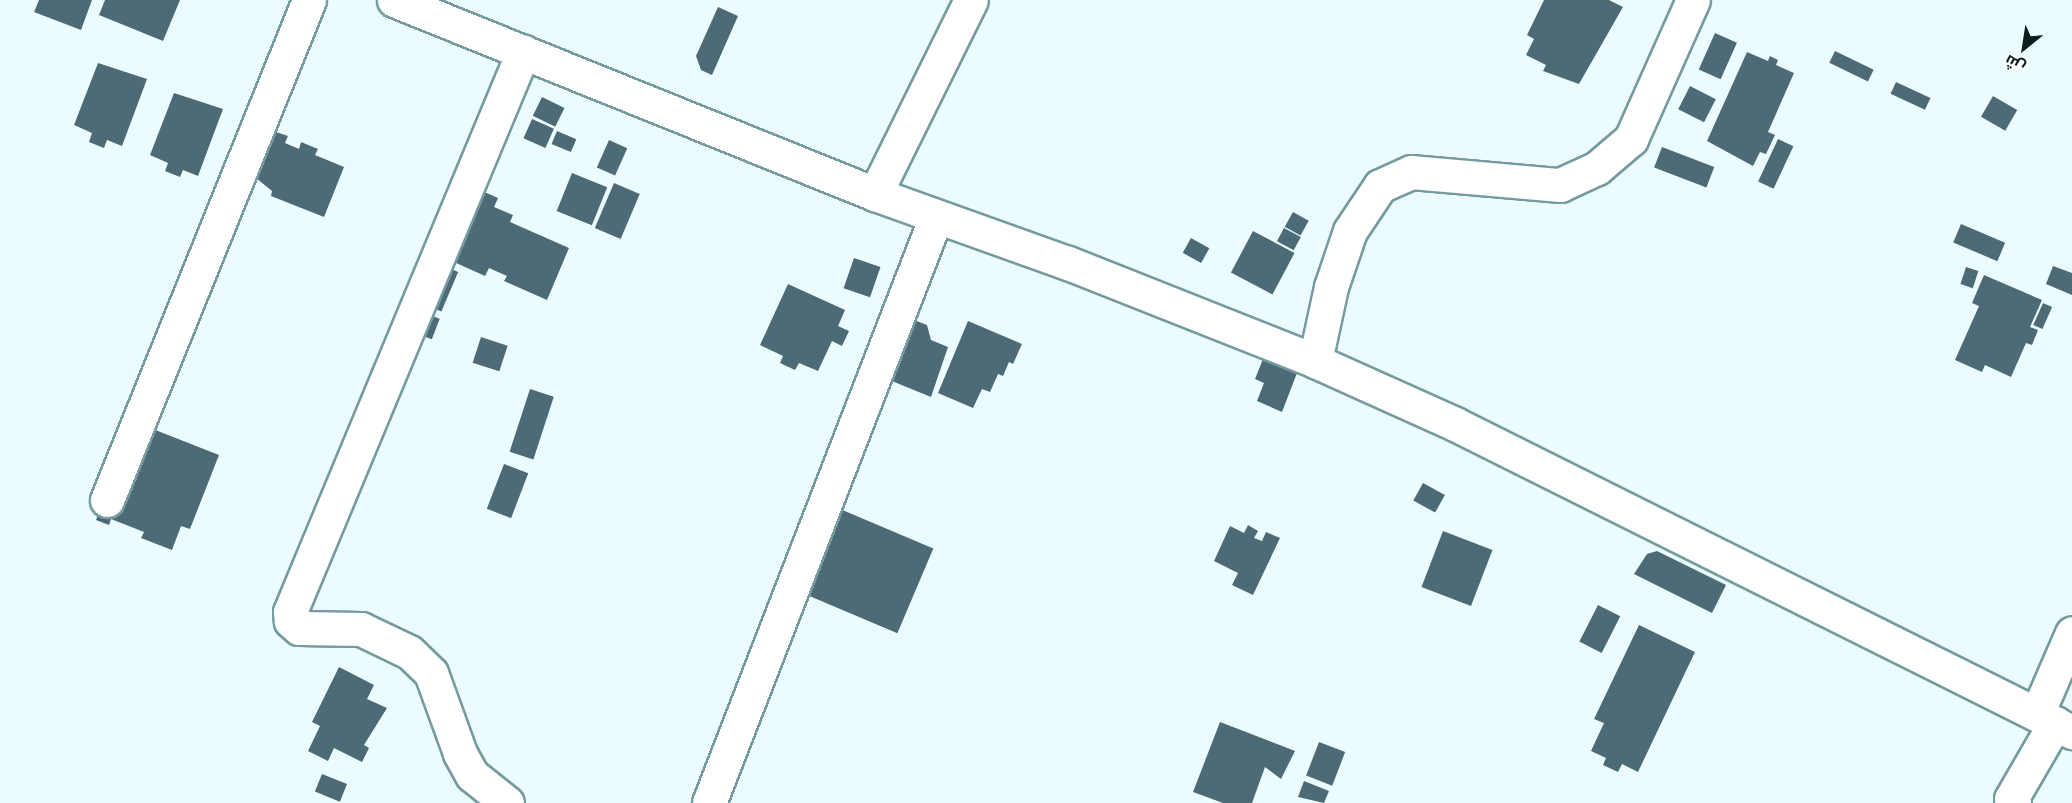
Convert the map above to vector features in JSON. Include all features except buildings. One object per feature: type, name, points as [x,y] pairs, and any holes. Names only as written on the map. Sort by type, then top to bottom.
[{"type":"street","points":[[107,500],[309,0]]},
{"type":"street","points":[[394,0],[875,194],[1068,263],[1315,361],[1455,424],[2055,723]]},
{"type":"street","points":[[875,194],[971,0]]},
{"type":"street","points":[[1315,361],[1331,287],[1350,231],[1380,186],[1411,172],[1560,185],[1597,168],[1631,139],[1690,1]]},
{"type":"street","points":[[507,803],[472,775],[460,753],[431,673],[409,652],[361,629],[299,628],[291,621],[290,612],[523,52]]},
{"type":"street","points":[[709,803],[936,217]]},
{"type":"street","points":[[2012,802],[2055,723],[2072,633]]}]
